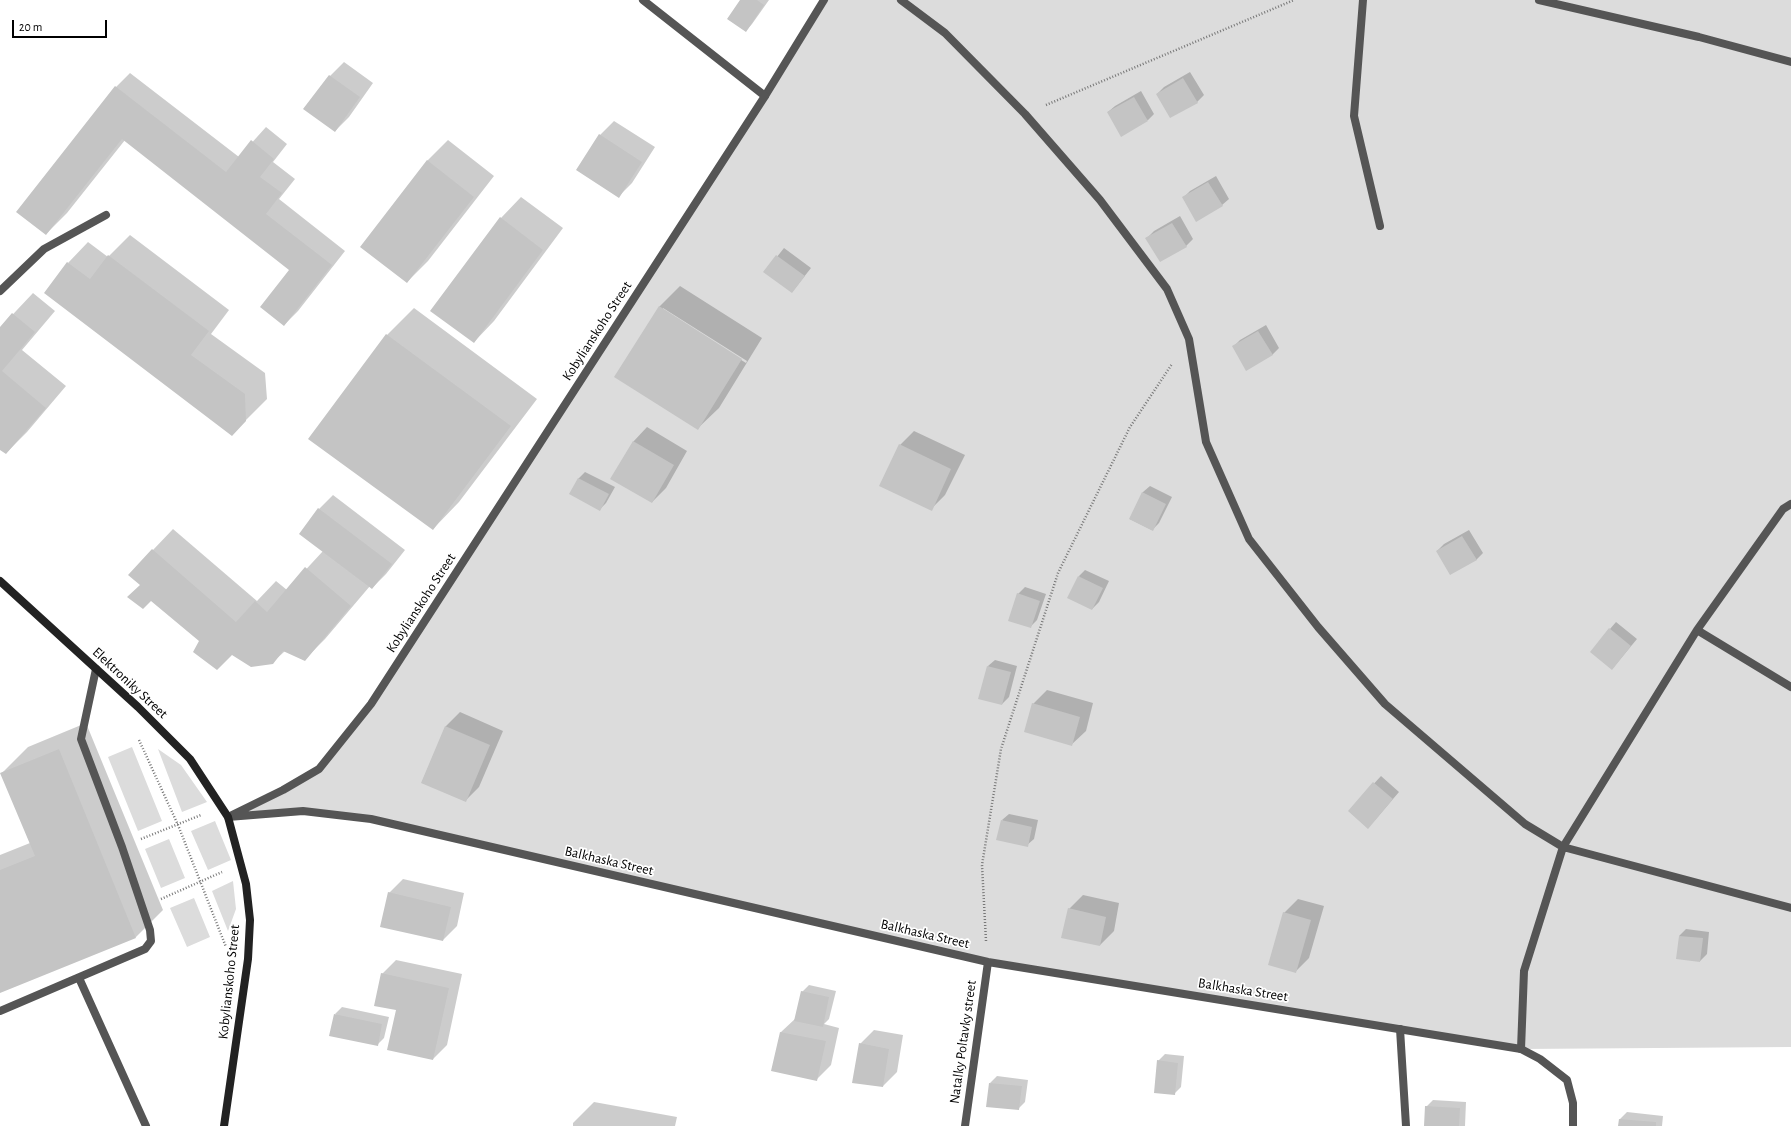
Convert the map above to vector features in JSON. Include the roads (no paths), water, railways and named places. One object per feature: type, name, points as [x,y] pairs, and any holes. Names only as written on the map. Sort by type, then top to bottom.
[{"type":"main road","name":"Elektroniky Street","points":[[0,581],[138,707],[190,760],[228,817]]},
{"type":"main road","name":"Kobylianskoho Street","points":[[224,1126],[248,959],[250,920],[246,884],[228,817]]},
{"type":"street","points":[[643,0],[765,96]]},
{"type":"street","name":"Kobylianskoho Street","points":[[228,817],[283,790],[319,769],[371,704],[765,96],[824,0]]},
{"type":"street","points":[[901,0],[945,34],[1025,114],[1100,200],[1167,289],[1189,339],[1206,442],[1249,539],[1318,627],[1385,704],[1525,824],[1563,847],[1791,908]]},
{"type":"street","points":[[1363,0],[1354,116],[1380,226]]},
{"type":"street","points":[[1539,0],[1699,37],[1791,62]]},
{"type":"street","points":[[0,291],[44,249],[106,214]]},
{"type":"street","points":[[1521,1049],[1524,971],[1547,902],[1563,847],[1697,630],[1783,509],[1791,504]]},
{"type":"street","points":[[1697,630],[1791,687]]},
{"type":"street","points":[[0,1011],[80,978],[145,948],[151,941],[150,930],[122,847],[82,739],[96,669]]},
{"type":"street","name":"Balkhaska Street","points":[[228,817],[303,811],[371,819],[988,962],[1521,1049],[1540,1059],[1567,1080],[1573,1103],[1573,1126]]},
{"type":"street","name":"Natalky Poltavky street","points":[[965,1126],[988,962]]},
{"type":"street","points":[[80,978],[146,1126]]},
{"type":"street","points":[[1400,1029],[1406,1126]]}]
